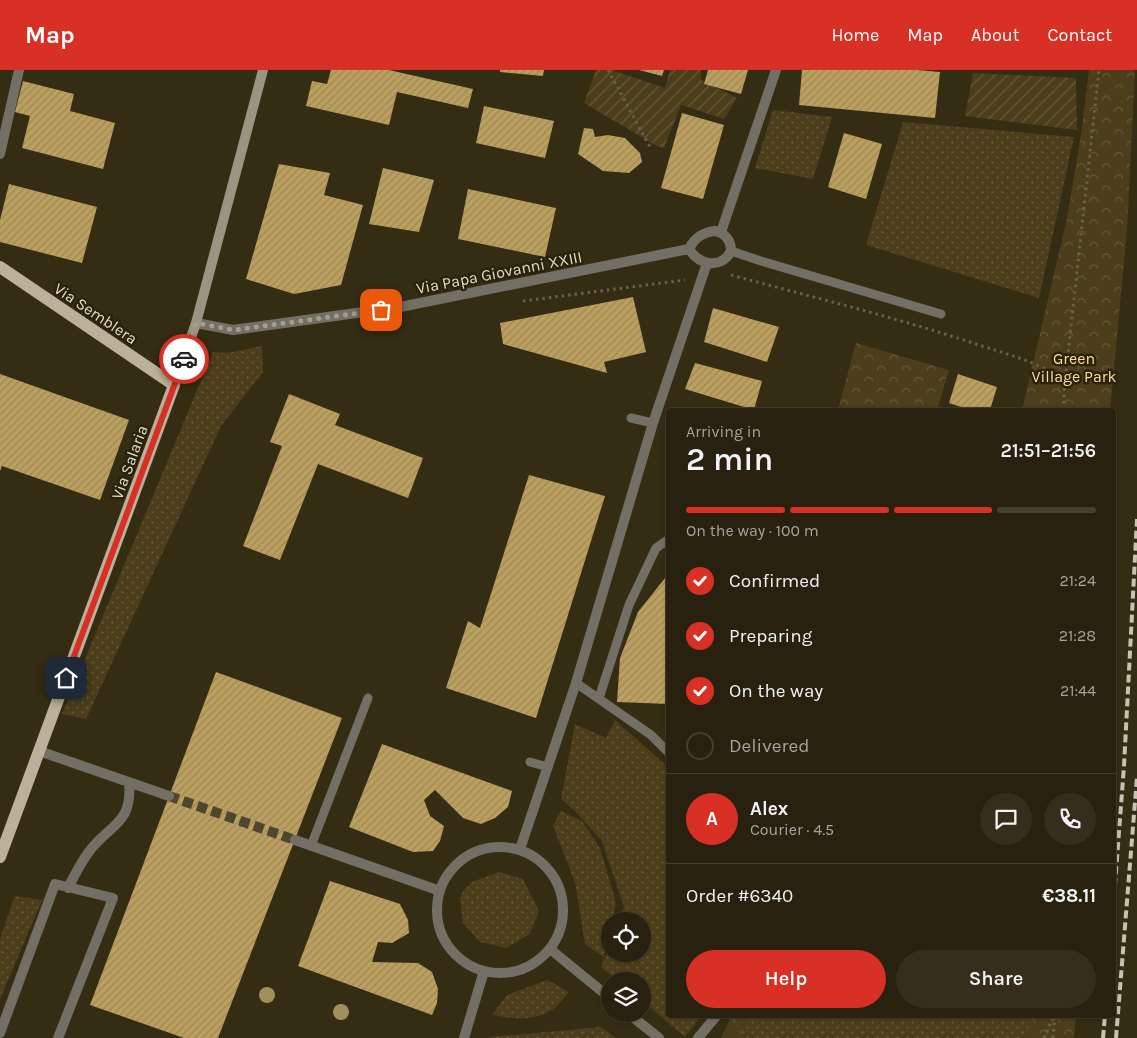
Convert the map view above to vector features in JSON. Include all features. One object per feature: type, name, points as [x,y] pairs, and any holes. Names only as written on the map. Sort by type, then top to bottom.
[{"type":"main road","name":"Via Salaria","points":[[0,857],[196,323],[263,70]]},
{"type":"main road","name":"Via Semblera","points":[[0,267],[174,386]]},
{"type":"street","points":[[0,154],[19,70]]},
{"type":"street","points":[[722,232],[776,70]]},
{"type":"street","points":[[712,231],[722,232],[728,239],[731,251],[728,256],[718,263],[707,263],[693,255],[689,248],[690,245],[702,234],[712,231]]},
{"type":"street","name":"Via Papa Giovanni XXIII","points":[[196,323],[234,330],[400,307],[689,248]]},
{"type":"street","points":[[520,849],[576,683],[653,423],[707,263]]},
{"type":"street","points":[[39,751],[169,796]]},
{"type":"street","points":[[68,888],[88,853],[118,823],[127,811],[130,797],[129,782]]},
{"type":"street","points":[[295,840],[440,891]]},
{"type":"street","points":[[500,846],[520,849],[538,859],[548,868],[561,891],[564,912],[560,931],[550,949],[536,962],[520,970],[502,973],[484,971],[465,962],[450,949],[440,931],[437,911],[440,891],[448,873],[463,859],[480,849],[500,846]]},
{"type":"street","points":[[0,1033],[55,884],[113,898],[58,1038]]},
{"type":"street","points":[[550,949],[601,991]]},
{"type":"street","points":[[464,1038],[484,971]]},
{"type":"street","points":[[698,1038],[715,1018]]},
{"type":"street","points":[[639,1022],[659,1038]]},
{"type":"lane","points":[[731,251],[941,314]]},
{"type":"lane","points":[[630,418],[653,423]]},
{"type":"lane","points":[[599,698],[629,605],[656,548],[666,541]]},
{"type":"lane","points":[[576,683],[651,735],[666,750]]},
{"type":"lane","points":[[311,846],[368,698]]},
{"type":"lane","points":[[530,762],[548,767]]},
{"type":"path","points":[[608,70],[650,147]]},
{"type":"path","points":[[1063,408],[1099,70]]},
{"type":"path","points":[[724,273],[942,333],[1035,363],[1065,381]]},
{"type":"path","points":[[519,301],[682,281]]},
{"type":"path","points":[[1044,1038],[1053,1018]]},
{"type":"path","points":[[1053,1038],[1054,1018]]},
{"type":"green space","points":[[596,70],[612,70],[665,88],[670,70],[701,70],[701,80],[737,98],[724,119],[681,105],[664,148],[657,146],[584,103]]},
{"type":"green space","name":"Green Village Park","points":[[1089,70],[1135,70],[1127,230],[1110,408],[1022,408],[1066,223],[1081,135]]},
{"type":"green space","points":[[973,73],[1076,78],[1077,130],[965,116]]},
{"type":"green space","points":[[773,110],[832,117],[813,179],[755,168]]},
{"type":"green space","points":[[903,122],[1074,137],[1039,298],[866,245]]},
{"type":"green space","points":[[856,343],[949,370],[938,408],[839,408]]},
{"type":"green space","points":[[262,346],[263,372],[221,426],[86,719],[62,714],[213,352],[227,353]]},
{"type":"green space","points":[[615,720],[666,765],[666,1018],[700,1018],[685,1037],[651,1008],[651,972],[607,972],[601,967],[603,962],[651,962],[651,912],[622,912],[624,907],[602,841],[575,811],[561,799],[575,724],[606,738]]},
{"type":"green space","points":[[561,811],[582,821],[600,848],[616,903],[614,912],[601,912],[601,955],[585,944],[575,882],[553,826]]},
{"type":"green space","points":[[499,872],[523,879],[539,911],[530,934],[506,948],[480,942],[463,923],[460,898],[463,891],[472,882]]},
{"type":"green space","points":[[15,896],[42,900],[0,999],[0,939]]},
{"type":"green space","points":[[547,980],[569,992],[555,1008],[531,1018],[492,1015],[507,995]]},
{"type":"green space","points":[[731,1018],[746,1018],[740,1029],[744,1038],[721,1038]]},
{"type":"green space","points":[[746,1018],[1032,1018],[1029,1027],[1021,1038],[744,1038],[740,1029]]},
{"type":"green space","points":[[1032,1018],[1076,1018],[1074,1038],[1021,1038],[1029,1027]]},
{"type":"green space","points":[[601,1027],[616,1038],[490,1038],[490,1037]]},
{"type":"building","points":[[331,70],[389,70],[473,89],[468,108],[397,92],[389,125],[306,106],[312,81],[327,84]]},
{"type":"building","points":[[500,70],[544,70],[543,76],[500,72]]},
{"type":"building","points":[[639,70],[664,70],[662,76]]},
{"type":"building","points":[[708,70],[748,70],[741,94],[704,84]]},
{"type":"building","points":[[802,70],[917,70],[940,72],[935,118],[799,105]]},
{"type":"building","points":[[23,81],[74,94],[70,111],[115,123],[103,169],[22,148],[30,116],[15,112]]},
{"type":"building","points":[[484,106],[554,121],[545,158],[476,143]]},
{"type":"building","points":[[682,113],[724,125],[703,199],[661,188]]},
{"type":"building","points":[[584,128],[593,129],[595,137],[608,135],[625,138],[640,153],[642,162],[629,173],[603,171],[578,154]]},
{"type":"building","points":[[844,133],[882,144],[866,199],[828,187]]},
{"type":"building","points":[[279,164],[330,173],[324,195],[363,205],[341,285],[294,294],[246,279]]},
{"type":"building","points":[[383,168],[434,180],[419,232],[369,224]]},
{"type":"building","points":[[9,184],[97,207],[82,263],[0,242],[0,220]]},
{"type":"building","points":[[468,189],[556,208],[545,257],[458,239]]},
{"type":"building","points":[[633,297],[646,352],[604,362],[607,373],[503,344],[500,323]]},
{"type":"building","points":[[713,308],[779,327],[767,362],[704,342]]},
{"type":"building","points":[[695,363],[762,381],[755,408],[747,408],[685,389]]},
{"type":"building","points":[[0,374],[129,420],[100,500],[2,466],[0,471]]},
{"type":"building","points":[[958,374],[997,387],[991,408],[964,408],[949,403]]},
{"type":"building","points":[[289,394],[340,414],[335,425],[423,458],[408,498],[318,464],[280,560],[243,546],[282,446],[270,442]]},
{"type":"building","points":[[529,475],[605,496],[536,718],[446,688],[468,621],[480,628]]},
{"type":"building","points":[[666,577],[666,704],[617,702],[620,658],[638,612]]},
{"type":"building","points":[[216,672],[342,718],[218,1038],[184,1038],[90,1005]]},
{"type":"building","points":[[382,744],[512,791],[508,807],[495,818],[481,824],[463,818],[435,790],[424,800],[430,816],[444,826],[440,841],[433,851],[413,852],[349,827]]},
{"type":"building","points":[[330,881],[400,904],[408,920],[409,933],[392,943],[378,942],[372,962],[418,963],[432,972],[438,989],[437,1003],[432,1015],[298,966]]},
{"type":"tunnel","points":[[169,796],[295,840]]},
{"type":"railway","points":[[1116,872],[1124,766],[1137,519]]},
{"type":"railway","points":[[1116,1038],[1137,777]]},
{"type":"railway","points":[[1103,1038],[1105,1018]]},
{"type":"way so far","points":[[184,359],[196,323],[234,330],[381,310]]},
{"type":"route","points":[[66,678],[184,359]]}]
